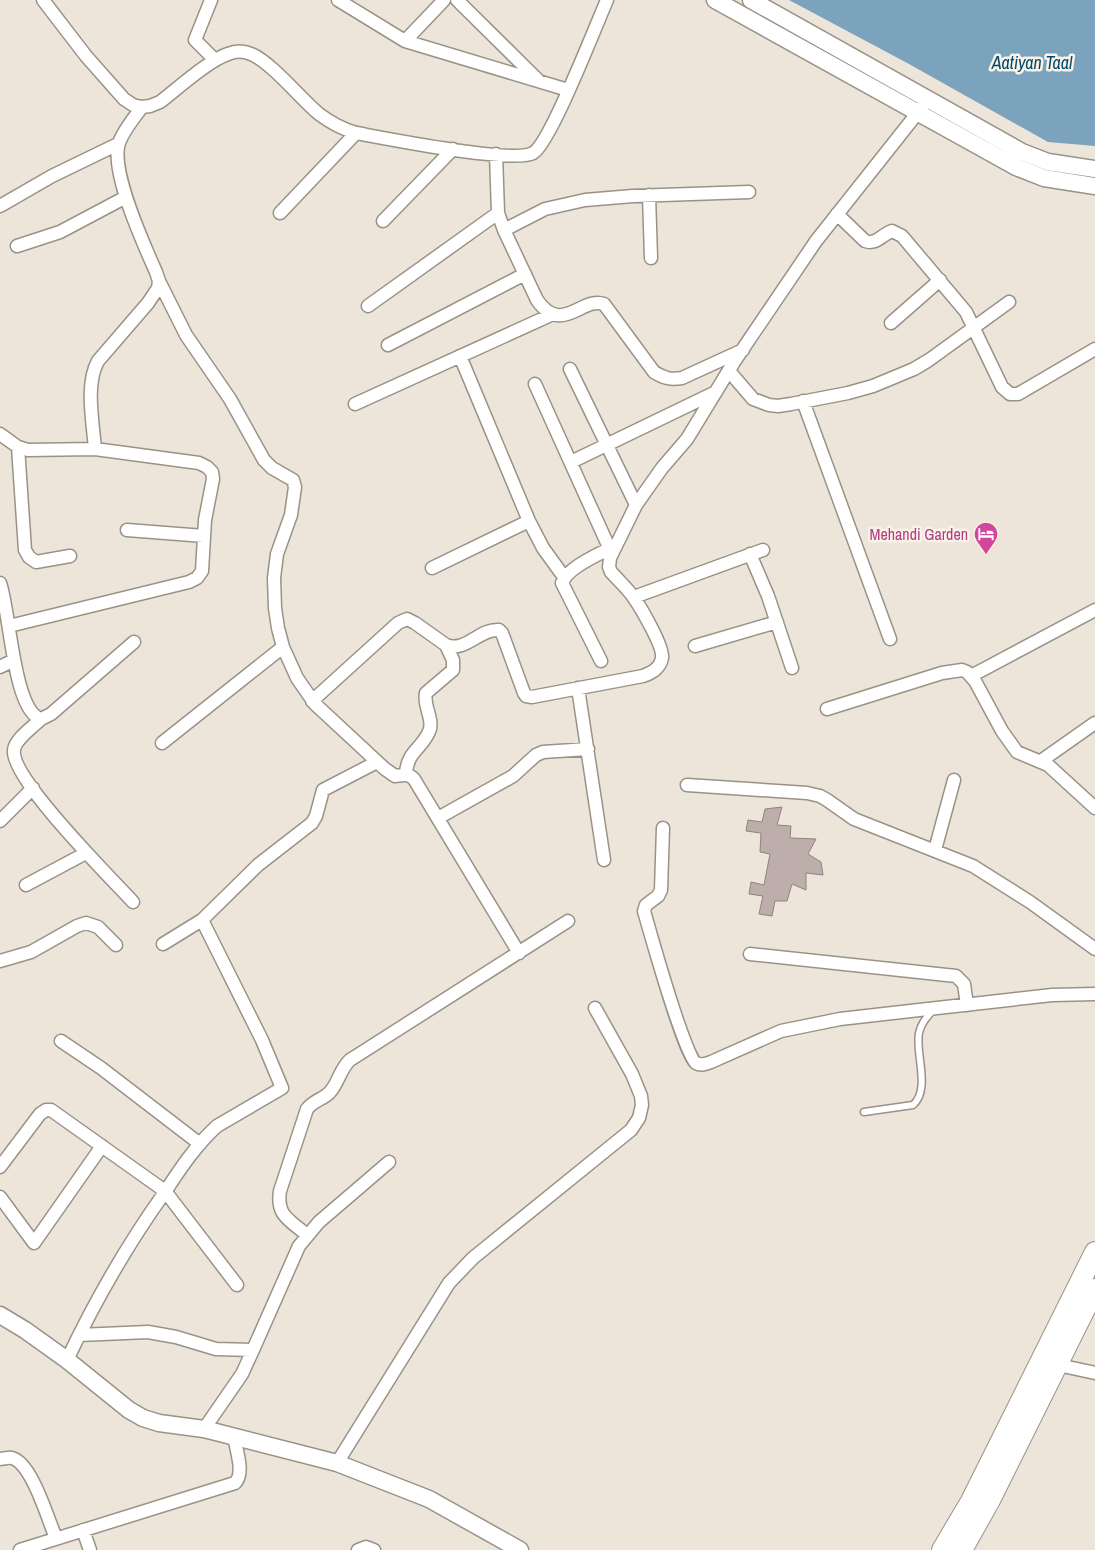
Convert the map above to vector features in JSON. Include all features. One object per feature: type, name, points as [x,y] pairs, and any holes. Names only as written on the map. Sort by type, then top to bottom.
[{"type":"main road","points":[[942,1550],[976,1492],[1095,1252]]},
{"type":"main road","points":[[962,1550],[990,1500],[1095,1289]]},
{"type":"street","points":[[42,0],[115,90],[133,105],[142,107],[160,102],[215,60],[229,53],[246,52],[262,60],[324,118],[356,134],[453,149],[527,156],[538,149],[568,90],[607,0]]},
{"type":"street","points":[[211,0],[195,40],[215,60]]},
{"type":"street","points":[[338,0],[405,41],[568,90]]},
{"type":"street","points":[[405,41],[444,0]]},
{"type":"street","points":[[457,0],[540,82]]},
{"type":"street","points":[[715,0],[1016,167],[1044,178],[1095,186]]},
{"type":"street","points":[[750,0],[1022,152],[1048,162],[1095,169]]},
{"type":"street","points":[[312,700],[403,620],[407,619],[446,646],[455,648],[486,631],[499,630],[502,633],[520,686],[526,696],[532,697],[643,676],[653,672],[659,666],[662,658],[658,641],[634,597],[608,567],[611,551],[636,505],[662,468],[687,439],[729,371],[816,241],[927,100]]},
{"type":"street","points":[[0,206],[52,176],[118,144],[142,107]]},
{"type":"street","points":[[280,213],[356,134]]},
{"type":"street","points":[[118,144],[118,162],[133,218],[158,281],[186,335],[230,399],[264,460],[272,468],[293,480],[295,487],[290,515],[277,554],[274,578],[276,614],[283,647],[297,678],[312,700],[390,774],[395,776],[406,774],[414,779],[519,953]]},
{"type":"street","points":[[383,221],[453,149]]},
{"type":"street","points":[[496,154],[498,212],[504,230],[537,300],[546,311],[564,315],[596,303],[604,304],[654,372],[672,380],[682,378],[743,350]]},
{"type":"street","points":[[504,230],[536,212],[553,206],[585,200],[649,195],[749,192]]},
{"type":"street","points":[[649,195],[651,258]]},
{"type":"street","points":[[17,246],[60,232],[126,197]]},
{"type":"street","points":[[368,306],[498,212]]},
{"type":"street","points":[[837,214],[859,237],[870,243],[875,242],[892,230],[902,236],[966,312],[1006,392],[1014,395],[1095,349]]},
{"type":"street","points":[[388,345],[525,274]]},
{"type":"street","points":[[891,323],[940,280]]},
{"type":"street","points":[[95,449],[91,388],[94,367],[148,303],[158,288],[158,281]]},
{"type":"street","points":[[729,371],[747,392],[760,403],[778,406],[872,386],[903,375],[929,360],[1009,302]]},
{"type":"street","points":[[355,404],[553,314]]},
{"type":"street","points":[[460,356],[529,521],[543,548],[564,577]]},
{"type":"street","points":[[570,369],[636,505]]},
{"type":"street","points":[[535,384],[611,551]]},
{"type":"street","points":[[570,462],[716,392]]},
{"type":"street","points":[[803,401],[890,639]]},
{"type":"street","points":[[0,434],[18,447],[28,450],[95,449],[199,463],[212,472],[213,479],[205,520],[202,571],[197,578],[189,582],[9,626]]},
{"type":"street","points":[[18,447],[25,550],[29,557],[36,562],[70,556]]},
{"type":"street","points":[[432,568],[529,521]]},
{"type":"street","points":[[127,530],[204,536]]},
{"type":"street","points":[[634,597],[763,550]]},
{"type":"street","points":[[601,661],[563,589],[562,583],[564,577],[570,571],[611,551]]},
{"type":"street","points":[[750,554],[768,596],[792,668]]},
{"type":"street","points":[[0,583],[7,607],[14,660],[26,704],[35,718],[41,719]]},
{"type":"street","points":[[971,676],[1095,610]]},
{"type":"street","points":[[695,646],[776,622]]},
{"type":"street","points":[[133,902],[64,829],[19,767],[14,748],[16,743],[41,719],[51,714],[134,642]]},
{"type":"street","points":[[406,774],[408,761],[430,729],[431,722],[425,704],[426,693],[452,670],[452,660],[446,646]]},
{"type":"street","points":[[162,743],[283,647]]},
{"type":"street","points":[[0,667],[14,660]]},
{"type":"street","points":[[826,709],[942,673],[962,670],[971,676],[1017,752],[1041,761],[1058,772],[1095,808]]},
{"type":"street","points":[[578,688],[604,860]]},
{"type":"street","points":[[1041,761],[1095,723]]},
{"type":"street","points":[[438,818],[513,776],[536,756],[544,752],[588,749]]},
{"type":"street","points":[[163,944],[202,920],[258,865],[312,823],[316,816],[323,790],[377,762]]},
{"type":"street","points":[[935,850],[954,780]]},
{"type":"street","points":[[687,785],[808,793],[820,796],[854,819],[935,850],[973,866],[997,879],[1095,949]]},
{"type":"street","points":[[0,821],[33,788]]},
{"type":"street","points":[[663,828],[661,890],[658,896],[646,905],[644,911],[677,1020],[691,1058],[696,1063],[704,1065],[763,1038],[798,1026],[849,1017],[1052,995],[1095,994]]},
{"type":"street","points":[[26,885],[86,853]]},
{"type":"street","points":[[67,1360],[78,1335],[142,1224],[200,1144],[217,1126],[282,1088],[262,1040],[202,920]]},
{"type":"street","points":[[307,1236],[283,1214],[278,1202],[307,1109],[313,1102],[328,1094],[344,1065],[350,1060],[568,921]]},
{"type":"street","points":[[0,961],[31,952],[77,926],[86,924],[98,927],[116,945]]},
{"type":"street","points":[[750,954],[956,976],[964,984],[967,1005]]},
{"type":"street","points":[[337,1463],[456,1274],[472,1258],[632,1130],[639,1118],[642,1105],[641,1096],[632,1074],[595,1008]]},
{"type":"street","points":[[61,1042],[101,1068],[200,1144]]},
{"type":"street","points":[[0,1167],[40,1114],[46,1110],[52,1110],[165,1191],[237,1285]]},
{"type":"street","points":[[0,1197],[34,1243],[102,1146]]},
{"type":"street","points":[[204,1429],[242,1374],[299,1246],[319,1222],[389,1162]]},
{"type":"street","points":[[0,1315],[67,1360],[129,1410],[143,1418],[204,1429],[337,1463],[429,1499],[520,1550]]},
{"type":"street","points":[[78,1335],[148,1332],[176,1337],[216,1349],[254,1350]]},
{"type":"street","points":[[1058,1365],[1095,1373]]},
{"type":"street","points":[[20,1550],[235,1483],[239,1479],[240,1472],[234,1436]]},
{"type":"street","points":[[0,1460],[12,1458],[22,1464],[29,1473],[56,1538]]},
{"type":"street","points":[[83,1530],[90,1550]]},
{"type":"street","points":[[358,1550],[366,1547],[374,1550]]},
{"type":"lane","points":[[864,1112],[913,1105],[918,1100],[921,1085],[919,1036],[925,1020],[935,1008]]},
{"type":"water","name":"Aatiyan Taal","points":[[789,0],[1095,0],[1095,146],[1048,142],[909,64]]},
{"type":"building","points":[[782,807],[777,825],[791,826],[790,838],[816,839],[808,854],[821,862],[823,875],[806,873],[806,890],[792,884],[787,901],[775,901],[772,916],[759,914],[763,896],[749,894],[751,882],[764,885],[770,854],[760,852],[761,833],[746,831],[748,820],[762,822],[765,809]]},
{"type":"place","name":"Mehandi Garden","points":[[986,555]]}]
